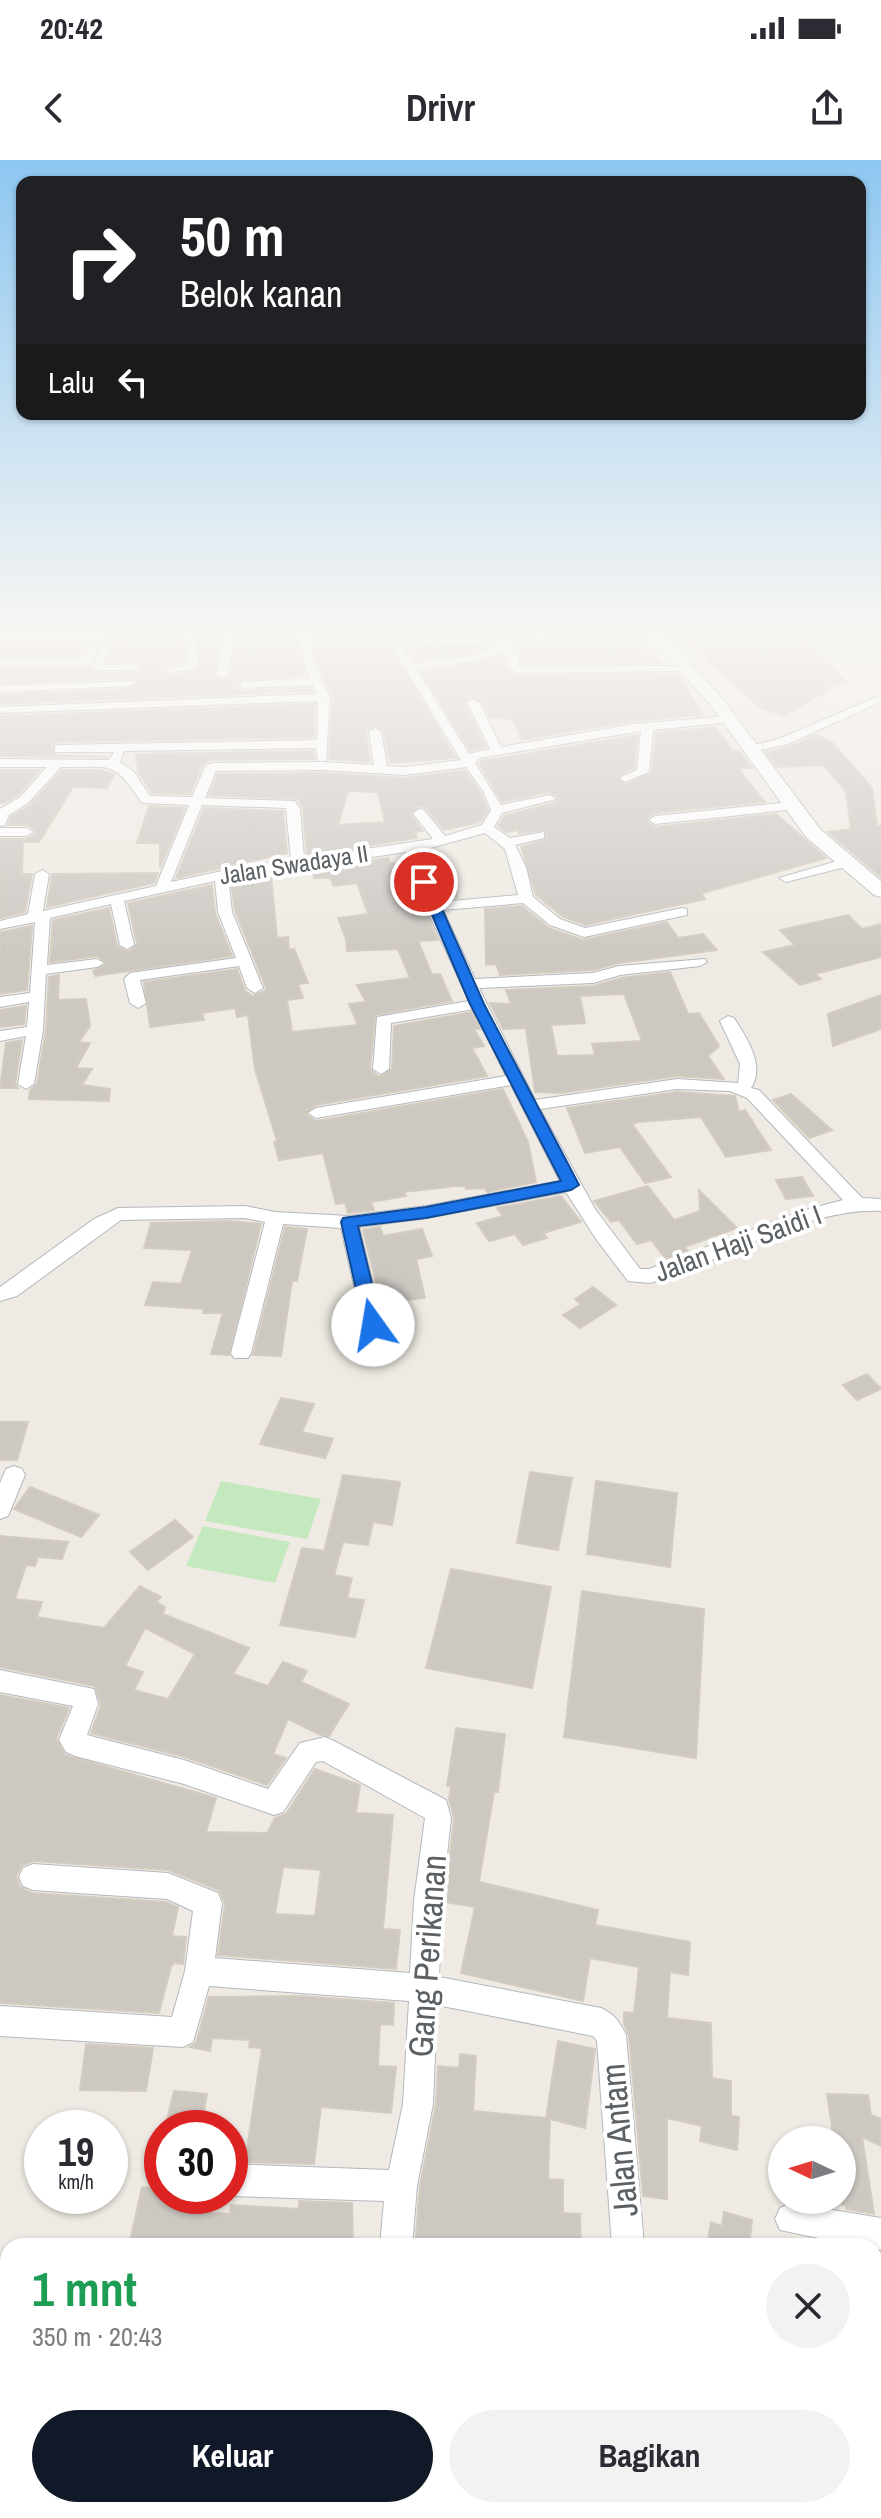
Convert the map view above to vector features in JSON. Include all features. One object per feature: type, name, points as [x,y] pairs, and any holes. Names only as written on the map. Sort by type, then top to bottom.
[{"type":"street","points":[[321,737],[322,766]]},
{"type":"street","points":[[376,737],[381,770]]},
{"type":"street","points":[[453,737],[489,791],[497,810]]},
{"type":"street","points":[[490,737],[496,749]]},
{"type":"street","points":[[161,891],[211,767],[431,769],[469,763],[475,755],[496,749],[578,737]]},
{"type":"street","points":[[625,778],[643,772],[646,737]]},
{"type":"street","points":[[742,737],[813,833],[844,863],[881,891]]},
{"type":"street","points":[[750,748],[793,737]]},
{"type":"street","points":[[59,749],[321,744]]},
{"type":"street","points":[[113,764],[120,749]]},
{"type":"street","points":[[0,763],[113,764],[121,766],[138,782],[145,799],[290,804],[294,809],[298,863]]},
{"type":"street","points":[[0,822],[5,810],[24,800],[57,764]]},
{"type":"street","points":[[550,799],[497,810],[487,828],[508,843],[518,859],[526,899],[555,922],[584,933],[682,912]]},
{"type":"street","points":[[655,820],[791,806]]},
{"type":"street","points":[[419,813],[442,841]]},
{"type":"street","name":"Jalan Swadaya II","points":[[0,925],[221,876],[411,848],[487,828]]},
{"type":"street","points":[[0,832],[26,832]]},
{"type":"street","points":[[508,843],[539,835]]},
{"type":"street","points":[[0,1294],[10,1291],[101,1223],[118,1214],[245,1212],[275,1218],[349,1222],[426,1212],[571,1185],[467,984],[411,848]]},
{"type":"street","points":[[786,878],[844,863]]},
{"type":"street","points":[[26,1084],[35,1030],[42,874]]},
{"type":"street","points":[[221,876],[225,912],[255,988]]},
{"type":"street","points":[[433,907],[526,899]]},
{"type":"street","points":[[117,901],[127,945]]},
{"type":"street","points":[[138,1003],[132,979],[135,976],[243,961]]},
{"type":"street","points":[[467,984],[593,978],[619,971],[700,962]]},
{"type":"street","points":[[39,970],[97,963]]},
{"type":"street","points":[[0,1002],[37,996]]},
{"type":"street","points":[[381,1069],[381,1021],[477,1004]]},
{"type":"street","points":[[728,1021],[751,1070],[750,1081],[743,1088]]},
{"type":"street","points":[[0,1036],[35,1030]]},
{"type":"street","points":[[316,1113],[516,1079]]},
{"type":"street","points":[[530,1106],[649,1088],[719,1084],[743,1088],[753,1094],[856,1203],[881,1205]]},
{"type":"street","name":"Jalan Haji Saidi I","points":[[571,1185],[632,1274],[638,1277],[650,1276],[738,1245],[788,1222],[856,1203]]},
{"type":"street","points":[[241,1353],[275,1218]]},
{"type":"street","points":[[349,1222],[373,1325]]},
{"type":"street","points":[[0,1510],[10,1467]]},
{"type":"street","name":"Gang Perikanan","points":[[0,1681],[85,1697],[86,1704],[72,1740],[75,1744],[184,1772],[274,1803],[309,1751],[325,1749],[437,1809],[423,1988],[418,2104],[401,2186],[397,2238]]},
{"type":"street","points":[[0,2021],[183,2032],[199,1971],[208,1903],[168,1886],[33,1877]]},
{"type":"street","points":[[199,1971],[423,1988]]},
{"type":"street","name":"Jalan Antam","points":[[423,1988],[601,2023],[611,2035],[627,2238]]},
{"type":"street","points":[[248,2181],[401,2186]]},
{"type":"street","points":[[791,2219],[881,2234]]},
{"type":"green space","points":[[221,1481],[321,1499],[307,1539],[205,1521]]},
{"type":"green space","points":[[203,1526],[290,1542],[275,1583],[186,1566]]},
{"type":"building","points":[[0,737],[134,737],[132,741],[59,742],[52,746],[55,755],[107,757],[0,756]]},
{"type":"building","points":[[134,737],[312,737],[134,741]]},
{"type":"building","points":[[330,737],[367,737],[370,762],[329,759]]},
{"type":"building","points":[[385,737],[443,737],[456,758],[390,763]]},
{"type":"building","points":[[462,737],[481,737],[486,747],[470,751]]},
{"type":"building","points":[[638,737],[634,768],[616,777],[626,785],[652,772],[656,737],[723,737],[733,751],[740,751],[752,768],[738,768],[765,802],[655,813],[647,818],[647,822],[655,827],[776,814],[826,858],[703,893],[699,889],[705,899],[585,925],[562,916],[536,895],[521,847],[546,840],[546,830],[506,832],[498,826],[504,816],[557,802],[559,798],[549,792],[502,802],[479,763]]},
{"type":"building","points":[[811,737],[831,741],[872,788],[877,827],[881,826],[881,877],[828,832],[851,829],[846,792],[824,765],[777,767],[766,752],[789,747]]},
{"type":"building","points":[[313,751],[315,759],[209,760],[202,766],[190,794],[152,793],[138,772],[136,754]]},
{"type":"building","points":[[0,770],[40,770],[18,795],[0,803]]},
{"type":"building","points":[[62,770],[101,770],[114,774],[107,788],[73,787],[39,842],[23,842],[22,874],[32,874],[25,912],[0,918],[0,839],[26,839],[34,835],[36,831],[27,825],[8,825],[11,817],[30,805]]},
{"type":"building","points":[[465,770],[488,810],[480,822],[444,830],[426,808],[420,806],[410,813],[423,831],[415,832],[417,838],[307,855],[303,809],[298,799],[209,795],[218,774],[322,773],[405,778]],"holes":[[[348,791],[378,792],[385,822],[338,825]]]},
{"type":"building","points":[[149,806],[185,808],[160,868],[160,843],[137,843]]},
{"type":"building","points":[[204,808],[283,811],[287,853],[176,878]]},
{"type":"building","points":[[389,858],[389,863],[402,863],[408,880],[413,880],[438,940],[418,941],[432,975],[440,974],[452,1001],[375,1015],[370,1069],[379,1077],[392,1069],[394,1026],[472,1012],[480,1029],[474,1029],[484,1046],[472,1048],[487,1076],[316,1105],[305,1114],[316,1121],[503,1089],[528,1142],[536,1182],[487,1192],[485,1188],[456,1186],[404,1192],[406,1196],[371,1202],[374,1210],[348,1213],[345,1203],[336,1204],[323,1153],[279,1160],[274,1142],[277,1141],[255,1069],[248,1015],[237,1017],[235,1008],[202,1013],[204,1020],[150,1027],[144,982],[237,969],[245,991],[253,996],[265,991],[235,911],[231,881],[271,875],[277,938],[288,937],[289,950],[294,949],[308,983],[298,984],[303,998],[287,1000],[292,1032],[358,1025],[349,1004],[366,1002],[357,985],[410,978],[398,949],[347,951],[338,918],[368,914],[357,883],[334,886],[330,878],[314,878],[313,869]]},
{"type":"building","points":[[158,873],[154,883],[47,907],[52,874]]},
{"type":"building","points":[[452,878],[457,897],[442,899],[434,879]]},
{"type":"building","points":[[212,885],[215,913],[232,956],[95,976],[93,971],[107,964],[98,956],[50,962],[53,920],[109,908],[117,946],[128,952],[137,944],[128,903]]},
{"type":"building","points":[[522,906],[549,928],[583,940],[667,922],[678,938],[703,934],[717,950],[619,963],[593,970],[500,975],[496,964],[486,965],[485,909]]},
{"type":"building","points":[[848,915],[862,929],[881,924],[881,957],[815,974],[821,979],[800,985],[763,952],[795,945],[780,930]]},
{"type":"building","points":[[32,926],[27,990],[0,994],[0,932]]},
{"type":"building","points":[[670,972],[688,1014],[699,1013],[719,1046],[708,1056],[724,1079],[677,1076],[561,1093],[535,1092],[526,1028],[503,1029],[490,1003],[511,1004],[506,990],[593,986],[621,978]],"holes":[[[624,994],[642,1041],[592,1044],[595,1055],[557,1056],[551,1025],[585,1023],[580,996]]]},
{"type":"building","points":[[59,975],[58,1000],[86,999],[90,1026],[79,1042],[90,1043],[76,1068],[92,1069],[82,1085],[110,1089],[109,1101],[29,1099],[30,1090],[37,1084],[46,1030],[49,977]]},
{"type":"building","points":[[881,995],[881,1029],[833,1046],[828,1014]]},
{"type":"building","points":[[26,1006],[24,1024],[0,1027],[0,1010]]},
{"type":"building","points":[[22,1040],[15,1084],[18,1088],[0,1088],[6,1043]]},
{"type":"building","points":[[677,1092],[735,1096],[739,1112],[745,1110],[771,1150],[726,1157],[701,1117],[638,1122],[632,1124],[671,1177],[645,1183],[620,1147],[585,1153],[567,1108]]},
{"type":"building","points":[[791,1094],[832,1130],[809,1138],[773,1100]]},
{"type":"building","points":[[802,1177],[813,1196],[786,1199],[776,1180]]},
{"type":"building","points":[[648,1186],[674,1220],[700,1211],[699,1190],[737,1228],[684,1247],[688,1251],[666,1259],[651,1240],[637,1244],[619,1220],[611,1222],[594,1201]]},
{"type":"building","points":[[561,1196],[581,1222],[543,1233],[547,1238],[523,1245],[515,1234],[489,1241],[477,1223],[503,1216],[497,1208]]},
{"type":"building","points":[[230,1221],[261,1224],[229,1355],[211,1354],[223,1313],[145,1305],[153,1282],[181,1284],[192,1250],[144,1248],[151,1223]]},
{"type":"building","points":[[285,1227],[307,1229],[297,1281],[292,1281],[281,1356],[253,1355]]},
{"type":"building","points":[[380,1227],[383,1236],[422,1229],[432,1256],[416,1259],[425,1298],[381,1303],[363,1230]]},
{"type":"building","points":[[593,1287],[616,1305],[580,1328],[563,1315],[581,1304],[575,1299]]},
{"type":"building","points":[[867,1374],[881,1389],[857,1400],[843,1385]]},
{"type":"building","points":[[281,1398],[314,1404],[302,1432],[333,1439],[325,1458],[260,1444]]},
{"type":"building","points":[[0,1422],[28,1422],[17,1460],[0,1460]]},
{"type":"building","points":[[530,1472],[572,1478],[558,1550],[517,1543]]},
{"type":"building","points":[[343,1475],[400,1482],[392,1525],[373,1522],[368,1545],[343,1542],[334,1575],[352,1578],[347,1598],[364,1600],[355,1637],[280,1625],[302,1548],[324,1551]]},
{"type":"building","points":[[596,1481],[677,1493],[670,1567],[587,1554]]},
{"type":"building","points":[[30,1487],[99,1515],[81,1537],[14,1509]]},
{"type":"building","points":[[175,1520],[193,1537],[148,1570],[130,1552]]},
{"type":"building","points":[[0,1536],[68,1542],[62,1559],[38,1557],[35,1566],[26,1565],[15,1599],[42,1602],[37,1617],[104,1628],[140,1586],[161,1597],[156,1602],[165,1607],[163,1614],[249,1648],[233,1674],[268,1686],[283,1662],[307,1671],[301,1682],[349,1704],[329,1736],[288,1719],[273,1754],[286,1758],[267,1785],[185,1757],[91,1733],[101,1705],[95,1686],[0,1667]],"holes":[[[145,1628],[195,1654],[168,1699],[134,1690],[143,1672],[125,1666]]]},
{"type":"building","points":[[451,1569],[551,1587],[532,1688],[426,1668]]},
{"type":"building","points":[[582,1591],[704,1609],[696,1758],[564,1737]]},
{"type":"building","points":[[0,1695],[69,1708],[56,1739],[65,1755],[216,1798],[206,1832],[267,1833],[275,1818],[286,1814],[315,1769],[360,1785],[356,1813],[393,1815],[383,1929],[400,1930],[396,1969],[218,1955],[225,1903],[219,1890],[168,1870],[33,1861],[22,1865],[16,1876],[20,1887],[32,1893],[166,1902],[178,1907],[172,1936],[186,1937],[183,1964],[174,1963],[171,1967],[159,2013],[0,2003]],"holes":[[[283,1867],[321,1870],[315,1916],[275,1914]]]},
{"type":"building","points":[[456,1728],[505,1734],[498,1792],[494,1792],[479,1882],[598,1910],[595,1925],[690,1942],[688,1975],[670,1972],[667,2018],[711,2023],[712,2078],[731,2081],[731,2116],[739,2117],[737,2150],[700,2141],[702,2126],[667,2118],[667,2199],[643,2196],[629,2035],[624,2024],[624,2012],[634,2013],[639,1967],[590,1958],[583,2001],[461,1973],[475,1907],[445,1902],[454,1818],[449,1799],[451,1786],[447,1786]]},
{"type":"building","points":[[300,1996],[394,2003],[393,2025],[380,2024],[378,2066],[396,2067],[391,2113],[321,2107],[314,2164],[248,2162],[248,2142],[262,2048],[249,2047],[250,2040],[212,2038],[210,2051],[190,2047],[196,2043],[209,1997]]},
{"type":"building","points":[[558,2041],[595,2049],[585,2128],[550,2119],[548,2179],[563,2180],[563,2213],[580,2214],[581,2238],[416,2238],[420,2186],[436,2104],[438,2066],[459,2068],[460,2054],[476,2056],[473,2111],[546,2118]]},
{"type":"building","points":[[86,2044],[153,2048],[146,2091],[80,2090]]},
{"type":"building","points":[[174,2091],[207,2094],[204,2110],[169,2110]]},
{"type":"building","points":[[827,2094],[868,2095],[871,2115],[881,2119],[881,2146],[862,2137],[874,2214],[856,2211],[856,2126],[832,2126]]},
{"type":"building","points":[[142,2187],[144,2214],[248,2214],[248,2206],[299,2209],[299,2201],[352,2203],[353,2238],[131,2238]]},
{"type":"building","points":[[724,2212],[752,2220],[750,2238],[708,2238],[711,2222],[722,2226]]},
{"type":"route","points":[[373,1325],[349,1222],[426,1212],[571,1185],[477,1004],[424,882]]}]
